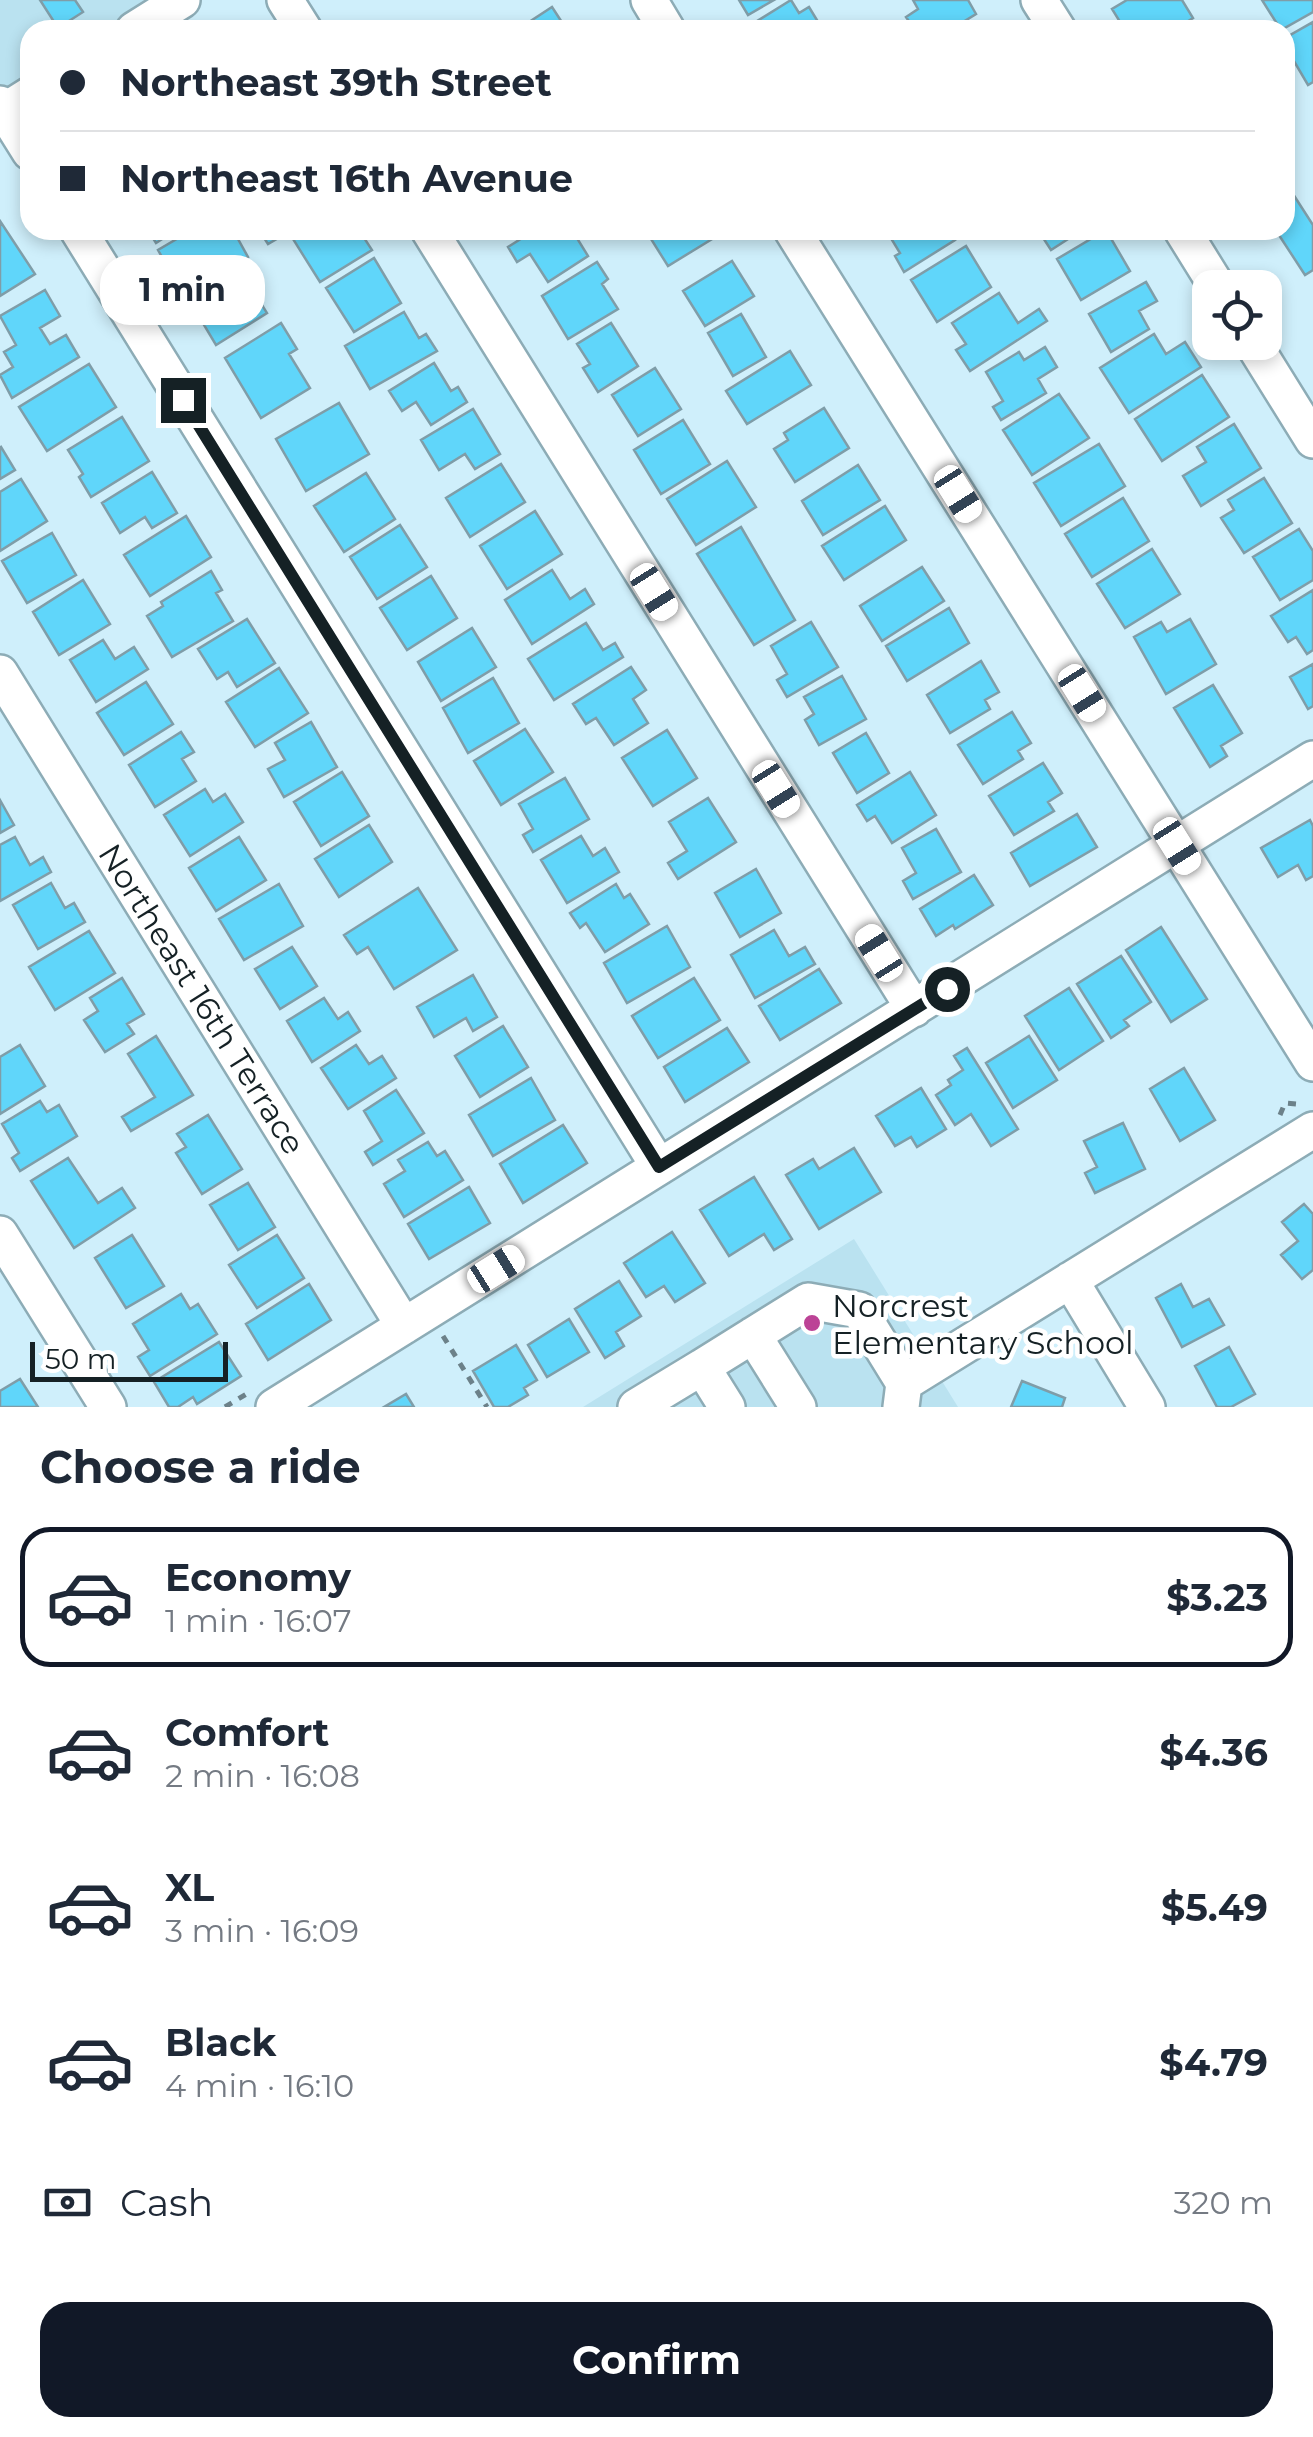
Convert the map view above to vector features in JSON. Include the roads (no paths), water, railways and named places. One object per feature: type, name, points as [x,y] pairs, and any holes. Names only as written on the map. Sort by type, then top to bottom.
[{"type":"street","points":[[150,20],[182,0]]},
{"type":"street","points":[[9,106],[20,130]]},
{"type":"street","points":[[84,240],[659,1167]]},
{"type":"street","points":[[434,240],[914,1010]]},
{"type":"street","points":[[798,240],[1313,1063]]},
{"type":"street","points":[[1188,240],[1207,270]]},
{"type":"street","points":[[1263,360],[1313,440]]},
{"type":"street","name":"Northeast 16th Terrace","points":[[0,672],[404,1326]]},
{"type":"street","points":[[274,1407],[1313,759]]},
{"type":"street","points":[[636,1407],[808,1301],[859,1310],[902,1395],[939,1362],[1313,1130]]},
{"type":"street","points":[[0,1234],[108,1407]]},
{"type":"street","points":[[1070,1280],[1147,1407]]},
{"type":"street","points":[[753,1335],[798,1407]]},
{"type":"street","points":[[702,1367],[726,1407]]},
{"type":"place","name":"Norcrest Elementary School","points":[[812,1323]]}]
